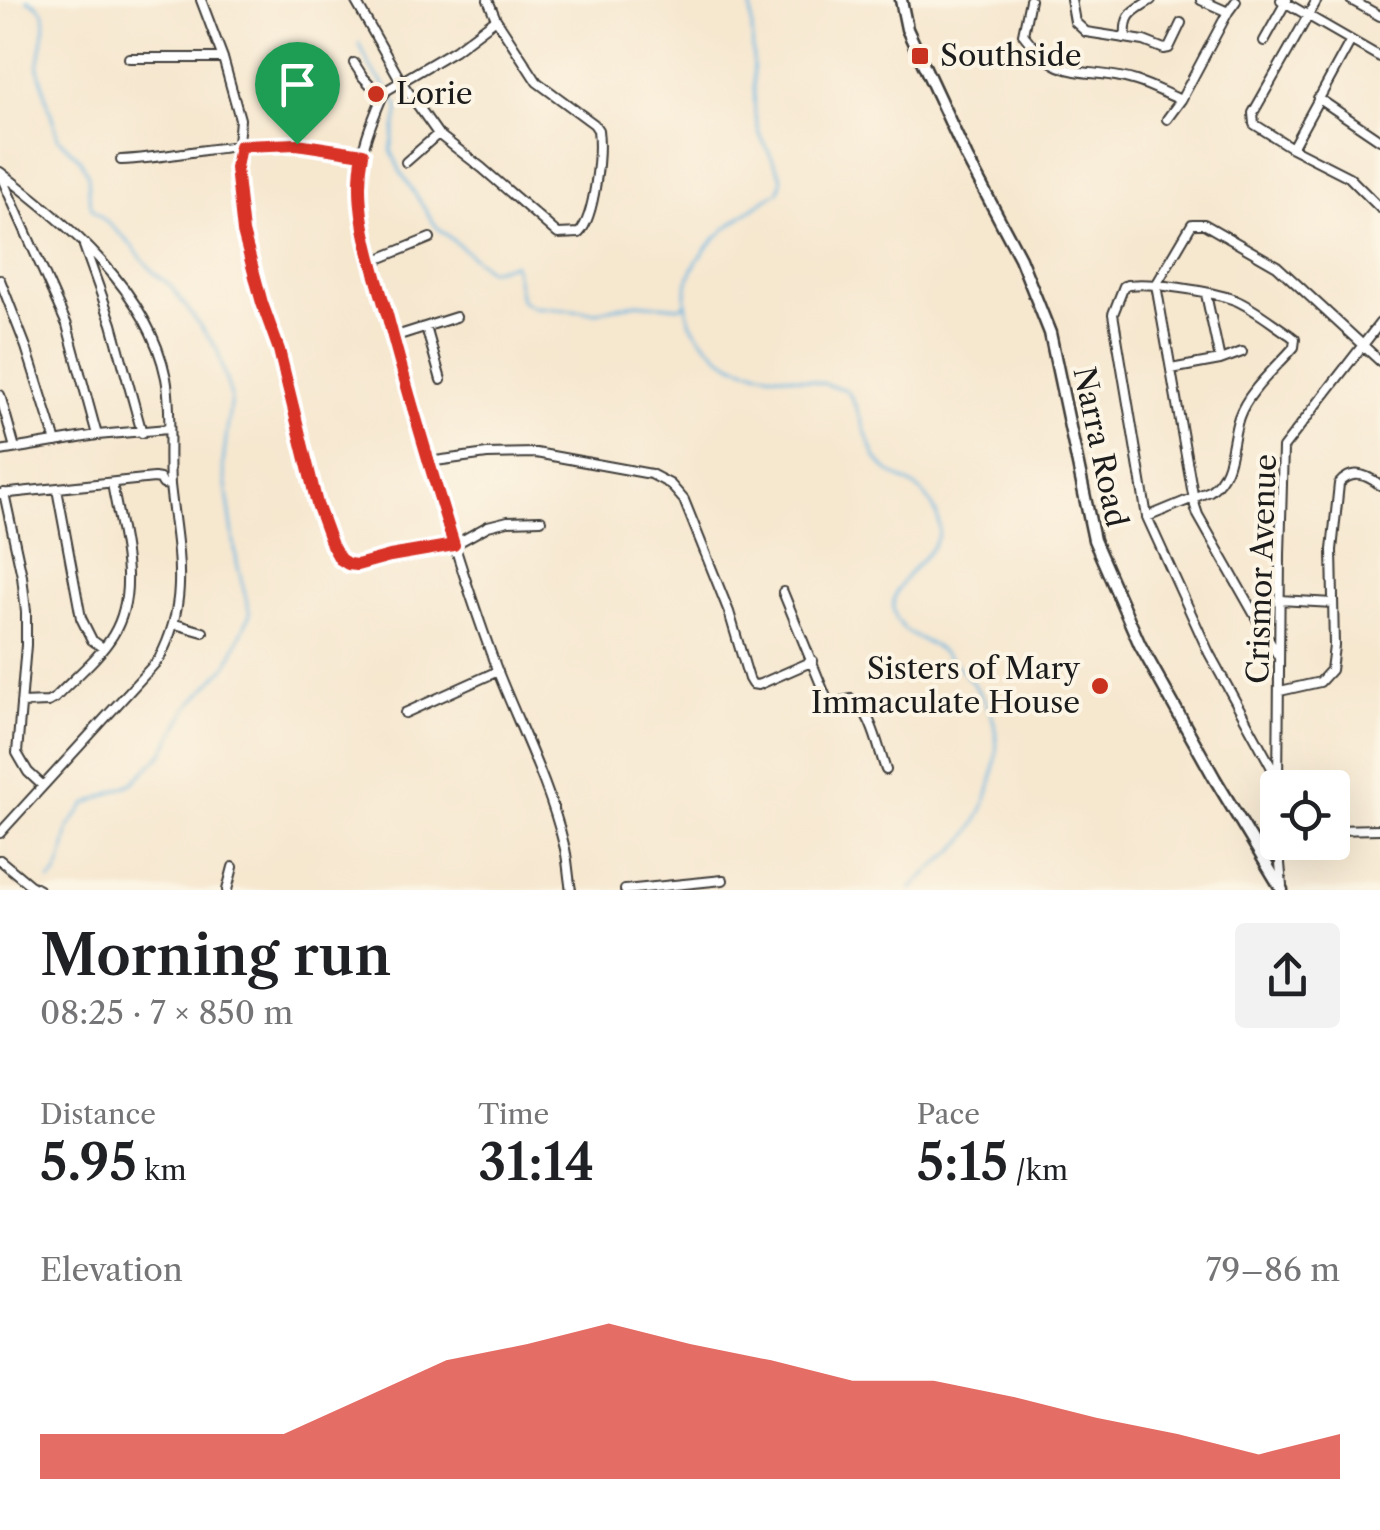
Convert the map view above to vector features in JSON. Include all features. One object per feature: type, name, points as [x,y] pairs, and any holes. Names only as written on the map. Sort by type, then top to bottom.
[{"type":"street","points":[[201,0],[240,119],[236,168],[243,232],[279,350],[317,504],[340,559],[357,565],[454,545],[508,520],[540,520]]},
{"type":"street","points":[[355,0],[402,82],[438,134],[558,234],[572,235],[583,230],[589,218],[598,130],[537,82],[488,0]]},
{"type":"street","name":"Narra Road","points":[[901,0],[906,29],[1020,258],[1050,333],[1094,540],[1140,645],[1282,890]]},
{"type":"street","points":[[1030,0],[1023,34],[1036,52],[1056,66],[1134,80],[1181,100]]},
{"type":"street","points":[[1071,0],[1075,22],[1086,32],[1144,40],[1164,49],[1181,23]]},
{"type":"street","points":[[1126,38],[1125,23],[1151,0]]},
{"type":"street","points":[[1201,0],[1228,12]]},
{"type":"street","points":[[1316,0],[1254,113],[1254,124],[1349,177],[1380,208]]},
{"type":"street","points":[[1351,0],[1380,16]]},
{"type":"street","points":[[1167,119],[1236,1]]},
{"type":"street","points":[[1264,41],[1285,1],[1380,57]]},
{"type":"street","points":[[496,19],[386,92],[363,154],[360,203],[371,262],[428,462],[498,671],[552,803],[565,848],[571,890]]},
{"type":"street","points":[[1292,148],[1351,40]]},
{"type":"street","points":[[129,58],[223,58]]},
{"type":"street","points":[[354,63],[386,92]]},
{"type":"street","points":[[1318,98],[1380,140]]},
{"type":"street","points":[[406,162],[438,134]]},
{"type":"street","points":[[121,160],[240,146],[297,144],[363,154]]},
{"type":"street","points":[[0,173],[82,238],[128,294],[152,338],[166,377],[170,485],[180,571],[175,624],[159,659],[0,833]]},
{"type":"street","points":[[0,173],[67,326],[97,436]]},
{"type":"street","points":[[1278,656],[1193,499],[1156,285],[1192,224],[1204,224],[1277,266],[1380,361]]},
{"type":"street","points":[[82,238],[112,324],[142,433]]},
{"type":"street","points":[[371,262],[430,238]]},
{"type":"street","points":[[0,280],[26,346],[56,442]]},
{"type":"street","points":[[1147,516],[1219,485],[1226,476],[1240,413],[1294,346],[1295,340],[1237,301],[1156,285],[1128,284],[1113,314],[1147,516],[1208,653],[1271,770]]},
{"type":"street","points":[[1206,294],[1220,360]]},
{"type":"street","points":[[393,337],[456,317]]},
{"type":"street","name":"Crismor Avenue","points":[[1278,770],[1283,448],[1380,324]]},
{"type":"street","points":[[426,327],[442,380]]},
{"type":"street","points":[[1170,370],[1242,352]]},
{"type":"street","points":[[0,395],[15,448]]},
{"type":"street","points":[[0,451],[168,429]]},
{"type":"street","points":[[428,462],[487,454],[536,453],[651,474],[670,484],[684,500],[729,612],[752,684],[813,661]]},
{"type":"street","points":[[1280,692],[1320,682],[1330,670],[1334,646],[1332,550],[1339,484],[1352,474],[1368,476],[1380,485]]},
{"type":"street","points":[[43,786],[28,772],[17,753],[26,612],[22,576],[2,494],[154,478],[170,485]]},
{"type":"street","points":[[21,703],[56,698],[112,638],[120,621],[130,586],[112,483]]},
{"type":"street","points":[[57,489],[81,618],[92,640],[102,648]]},
{"type":"street","points":[[784,592],[828,702],[852,699],[860,704],[886,770]]},
{"type":"street","points":[[1279,600],[1333,603]]},
{"type":"street","points":[[175,624],[203,632]]},
{"type":"street","points":[[405,712],[498,671]]},
{"type":"street","points":[[1350,830],[1380,829]]},
{"type":"street","points":[[0,860],[39,890]]},
{"type":"street","points":[[1279,860],[1282,890]]},
{"type":"street","points":[[227,890],[233,867]]},
{"type":"street","points":[[625,890],[723,880]]},
{"type":"waterway","points":[[27,0],[44,13],[38,68],[58,138],[80,159],[88,175],[92,209],[170,285],[217,349],[231,397],[223,464],[237,563],[250,614],[228,664],[188,707],[163,753],[133,783],[86,804],[69,827],[62,861],[50,881]]},
{"type":"waterway","points":[[751,0],[755,115],[759,133],[782,178],[779,191],[733,223],[704,251],[687,284],[687,312],[697,332],[730,362],[746,369],[846,390],[877,459],[891,473],[921,491],[936,514],[938,536],[900,586],[893,608],[904,629],[941,651],[977,689],[992,716],[995,767],[974,827],[911,890]]},
{"type":"waterway","points":[[359,43],[370,67],[399,109],[391,150],[400,171],[436,226],[488,270],[514,264],[521,300],[534,307],[596,312],[637,303],[680,307],[686,304]]},
{"type":"place","name":"Southside","points":[[920,56]]},
{"type":"place","name":"Lorie","points":[[376,94]]},
{"type":"place","name":"Sisters of Mary Immaculate House","points":[[1100,686]]},
{"type":"route","points":[[297,144],[363,154],[360,203],[371,262],[454,545],[348,564],[340,559],[326,530],[279,350],[243,232],[236,168],[240,146],[297,144]]}]
